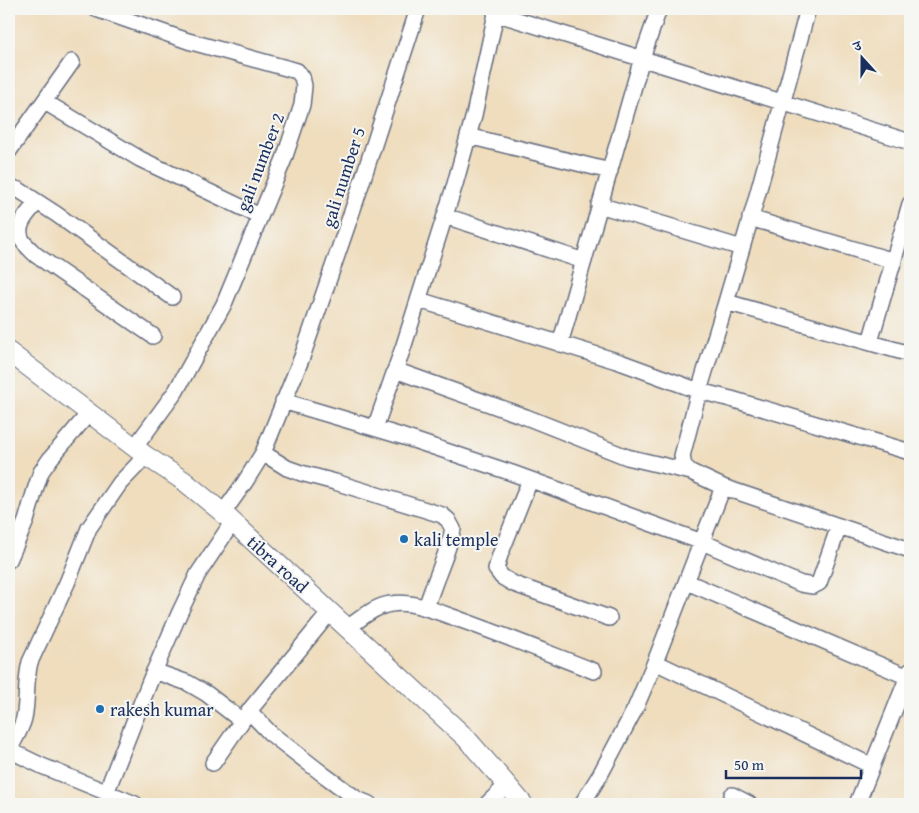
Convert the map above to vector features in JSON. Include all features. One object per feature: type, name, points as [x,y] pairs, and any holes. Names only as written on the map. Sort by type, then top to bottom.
[{"type":"street","name":"gali number 2","points":[[9,750],[24,719],[27,676],[30,662],[67,583],[89,528],[140,451],[203,344],[224,304],[284,159],[302,105],[304,86],[302,77],[297,71],[188,41],[96,9]]},
{"type":"street","name":"gali number 5","points":[[106,792],[154,671],[179,614],[227,518],[263,453],[302,356],[359,191],[418,9]]},
{"type":"street","points":[[560,344],[642,58],[659,9]]},
{"type":"street","points":[[691,472],[684,466],[682,456],[808,9]]},
{"type":"street","points":[[375,428],[419,300],[445,216],[474,115],[496,11],[910,142]]},
{"type":"street","points":[[9,151],[72,62]]},
{"type":"street","points":[[44,102],[140,159],[260,216]]},
{"type":"street","points":[[468,136],[610,171]]},
{"type":"street","points":[[9,186],[56,214],[172,297]]},
{"type":"street","points":[[37,202],[22,221],[19,231],[23,241],[36,255],[153,336]]},
{"type":"street","points":[[870,342],[910,204]]},
{"type":"street","points":[[599,206],[742,248]]},
{"type":"street","points":[[445,216],[584,261]]},
{"type":"street","points":[[750,218],[894,261]]},
{"type":"street","points":[[419,300],[620,362],[699,391],[910,452]]},
{"type":"street","points":[[726,302],[910,354]]},
{"type":"street","name":"tibra road","points":[[10,356],[184,481],[227,518],[466,738],[523,804]]},
{"type":"street","points":[[395,370],[526,417],[627,457],[691,472],[723,487],[910,550]]},
{"type":"street","points":[[283,401],[375,428],[530,480],[702,542],[801,584],[812,586],[819,583],[839,526]]},
{"type":"street","points":[[9,560],[26,521],[41,472],[90,412]]},
{"type":"street","points":[[263,453],[287,468],[301,474],[335,482],[442,515],[448,520],[453,529],[449,547],[433,585],[426,608]]},
{"type":"street","points":[[530,480],[496,569],[502,577],[514,584],[609,618]]},
{"type":"street","points":[[582,804],[600,775],[635,709],[723,487]]},
{"type":"street","points":[[686,582],[908,681],[857,804]]},
{"type":"street","points":[[347,628],[375,609],[391,604],[406,604],[426,608],[507,636],[594,672]]},
{"type":"street","points":[[213,763],[245,716],[330,612]]},
{"type":"street","points":[[655,662],[872,766]]},
{"type":"street","points":[[154,671],[188,683],[245,716],[270,732],[360,802]]},
{"type":"street","points":[[9,750],[42,766],[135,804]]},
{"type":"street","points":[[487,804],[507,785]]},
{"type":"street","points":[[732,795],[749,804]]},
{"type":"place","name":"kali temple","points":[[404,539]]},
{"type":"place","name":"rakesh kumar","points":[[100,709]]}]
